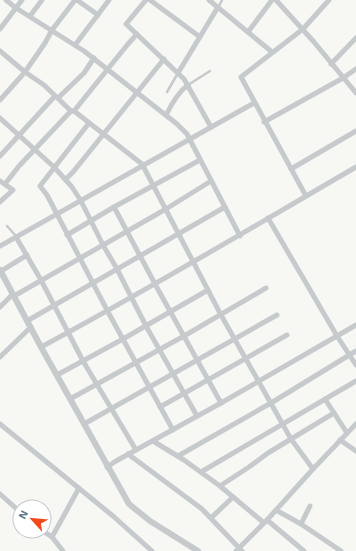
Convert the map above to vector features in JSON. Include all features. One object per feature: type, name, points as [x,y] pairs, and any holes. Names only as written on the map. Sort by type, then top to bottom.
[{"type":"street","points":[[6,0],[94,58],[166,115],[187,134],[240,236]]},
{"type":"street","points":[[0,29],[22,0]]},
{"type":"street","points":[[30,16],[42,0]]},
{"type":"street","points":[[0,100],[25,72],[52,30],[76,0],[98,15]]},
{"type":"street","points":[[75,45],[109,0]]},
{"type":"street","points":[[200,37],[150,0],[126,24],[164,59],[188,85],[211,127]]},
{"type":"street","points":[[208,0],[272,52]]},
{"type":"street","points":[[248,32],[272,0]]},
{"type":"street","points":[[276,0],[303,29],[356,94]]},
{"type":"street","points":[[306,196],[241,78],[303,29],[329,0]]},
{"type":"street","points":[[178,73],[218,7]]},
{"type":"street","points":[[0,202],[13,190],[2,182],[73,111],[137,34]]},
{"type":"street","points":[[331,64],[356,38]]},
{"type":"street","points":[[0,51],[25,72],[44,85],[73,111],[142,164],[208,290],[282,424],[312,469]]},
{"type":"street","points":[[0,156],[56,97],[84,73],[94,58]]},
{"type":"street","points":[[66,179],[164,59]]},
{"type":"street","points":[[264,122],[343,78],[356,69]]},
{"type":"street","points":[[166,115],[174,100],[188,85]]},
{"type":"street","points":[[0,246],[81,201],[142,164],[254,103]]},
{"type":"street","points":[[0,118],[66,179],[81,201],[146,326],[197,416]]},
{"type":"street","points":[[90,123],[40,186],[57,214],[108,312],[173,430]]},
{"type":"street","points":[[291,169],[356,131]]},
{"type":"street","points":[[67,235],[153,185],[200,160]]},
{"type":"street","points":[[41,347],[108,312],[356,168]]},
{"type":"street","points":[[0,307],[13,295],[166,209],[211,181]]},
{"type":"street","points":[[114,207],[221,403]]},
{"type":"street","points":[[27,320],[54,306],[225,207]]},
{"type":"street","points":[[268,218],[356,366]]},
{"type":"street","points":[[16,237],[41,280],[83,361],[136,450]]},
{"type":"street","points":[[27,256],[0,270],[41,347],[129,504],[150,521],[195,550]]},
{"type":"street","points":[[70,399],[137,363],[266,288]]},
{"type":"street","points":[[57,375],[208,290]]},
{"type":"street","points":[[84,424],[277,315]]},
{"type":"street","points":[[108,467],[128,454],[259,382],[356,325]]},
{"type":"street","points":[[0,357],[2,351],[30,327]]},
{"type":"street","points":[[160,407],[287,335]]},
{"type":"street","points":[[178,456],[271,403],[356,351]]},
{"type":"street","points":[[201,472],[356,381]]},
{"type":"street","points":[[325,399],[347,432]]},
{"type":"street","points":[[220,486],[268,453],[334,413]]},
{"type":"street","points":[[0,424],[152,551]]},
{"type":"street","points":[[128,454],[202,509],[238,550],[266,522],[312,469],[356,424]]},
{"type":"street","points":[[340,440],[356,451]]},
{"type":"street","points":[[153,441],[201,472],[304,551]]},
{"type":"street","points":[[63,551],[52,537],[78,488]]},
{"type":"street","points":[[0,494],[12,505]]},
{"type":"street","points":[[211,518],[233,497]]},
{"type":"street","points":[[301,524],[310,506]]},
{"type":"street","points":[[276,510],[301,524],[341,551]]},
{"type":"lane","points":[[218,7],[222,0]]},
{"type":"lane","points":[[188,85],[210,71]]},
{"type":"lane","points":[[167,92],[178,73]]},
{"type":"lane","points":[[7,226],[16,237]]}]
